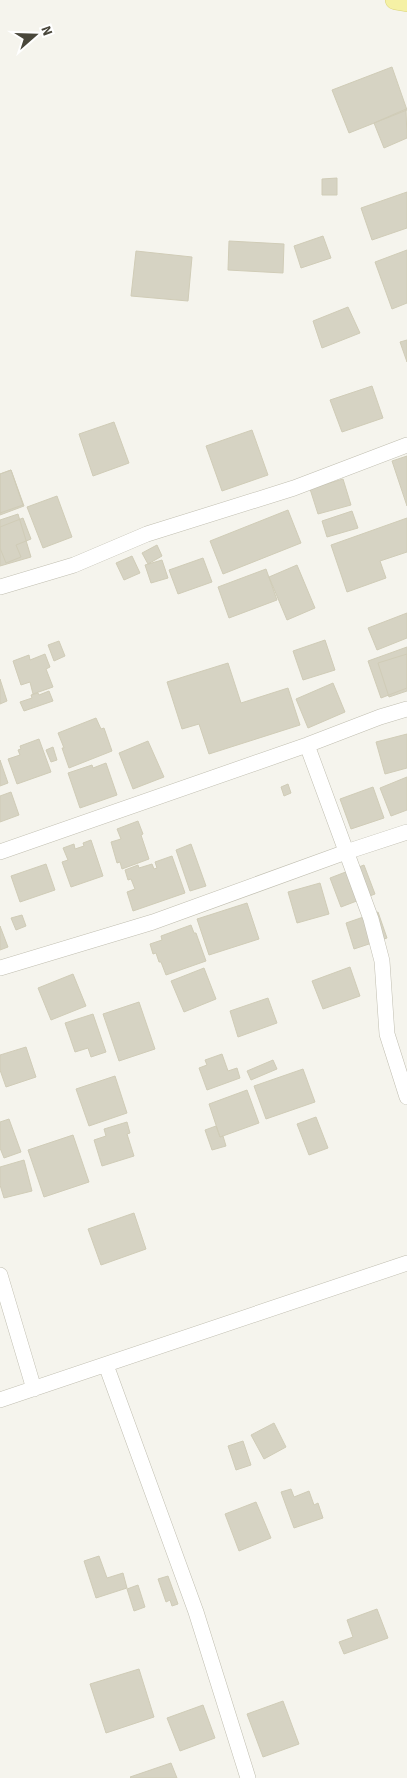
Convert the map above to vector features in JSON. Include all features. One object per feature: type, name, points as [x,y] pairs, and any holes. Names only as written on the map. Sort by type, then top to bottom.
[{"type":"main road","points":[[395,0],[407,2]]},
{"type":"street","points":[[0,587],[74,565],[147,534],[294,488],[407,445]]},
{"type":"street","points":[[0,852],[307,745],[380,716],[407,709]]},
{"type":"street","points":[[307,745],[371,919],[382,961],[387,1034],[407,1097]]},
{"type":"street","points":[[0,968],[154,922],[346,852],[407,832]]},
{"type":"street","points":[[0,1400],[407,1263]]},
{"type":"street","points":[[0,1275],[34,1389]]},
{"type":"street","points":[[106,1365],[196,1612],[248,1778]]},
{"type":"building","points":[[392,67],[407,110],[349,133],[332,90]]},
{"type":"building","points":[[406,109],[407,138],[384,148],[374,123]]},
{"type":"building","points":[[337,178],[337,195],[322,195],[322,179]]},
{"type":"building","points":[[407,192],[407,228],[372,240],[361,208]]},
{"type":"building","points":[[323,236],[331,258],[301,268],[294,246]]},
{"type":"building","points":[[229,241],[284,244],[283,273],[228,270]]},
{"type":"building","points":[[407,250],[407,303],[392,309],[375,262]]},
{"type":"building","points":[[136,251],[192,257],[188,301],[131,296]]},
{"type":"building","points":[[348,307],[360,333],[322,348],[313,321]]},
{"type":"building","points":[[407,340],[407,362],[400,342]]},
{"type":"building","points":[[372,386],[383,418],[342,432],[330,400]]},
{"type":"building","points":[[114,422],[129,463],[93,476],[79,434]]},
{"type":"building","points":[[252,430],[268,475],[222,491],[206,446]]},
{"type":"building","points":[[407,456],[407,506],[392,461]]},
{"type":"building","points":[[11,470],[24,506],[0,515],[0,474]]},
{"type":"building","points":[[11,470],[23,505],[0,513],[0,474]]},
{"type":"building","points":[[343,479],[351,505],[318,514],[310,489]]},
{"type":"building","points":[[57,496],[72,537],[43,548],[27,507]]},
{"type":"building","points":[[288,510],[301,543],[223,574],[210,541]]},
{"type":"building","points":[[352,511],[358,528],[327,537],[322,521]]},
{"type":"building","points":[[18,514],[31,557],[0,566],[0,520]]},
{"type":"building","points":[[23,518],[31,539],[16,545],[21,557],[6,563],[0,548],[0,527]]},
{"type":"building","points":[[407,518],[407,552],[380,561],[386,578],[347,592],[331,545]]},
{"type":"building","points":[[157,545],[162,556],[148,564],[142,553]]},
{"type":"building","points":[[132,556],[140,573],[124,580],[116,563]]},
{"type":"building","points":[[203,558],[212,582],[178,594],[169,570]]},
{"type":"building","points":[[162,560],[168,578],[151,583],[145,565]]},
{"type":"building","points":[[297,565],[315,608],[287,620],[269,577]]},
{"type":"building","points":[[266,569],[277,600],[229,618],[218,587]]},
{"type":"building","points":[[407,613],[407,638],[377,650],[368,628]]},
{"type":"building","points":[[325,640],[335,670],[303,680],[293,651]]},
{"type":"building","points":[[59,641],[65,656],[54,661],[48,645]]},
{"type":"building","points":[[407,647],[407,688],[381,698],[368,661]]},
{"type":"building","points":[[45,654],[50,667],[46,669],[53,687],[33,694],[30,682],[21,685],[13,661],[29,655],[30,660]]},
{"type":"building","points":[[407,654],[407,691],[389,697],[378,663]]},
{"type":"building","points":[[228,663],[241,703],[288,688],[300,725],[209,754],[199,724],[182,729],[167,682]]},
{"type":"building","points":[[0,679],[7,701],[0,704]]},
{"type":"building","points":[[333,683],[345,712],[308,728],[296,699]]},
{"type":"building","points":[[49,691],[53,701],[24,711],[20,702],[32,698],[31,695],[38,693],[39,695]]},
{"type":"building","points":[[96,718],[101,729],[104,728],[112,751],[69,768],[58,733]]},
{"type":"building","points":[[407,734],[407,768],[385,774],[376,742]]},
{"type":"building","points":[[39,739],[51,772],[17,784],[8,759],[20,755],[18,750],[21,749],[20,746]]},
{"type":"building","points":[[148,741],[164,777],[133,789],[119,753]]},
{"type":"building","points":[[53,747],[57,760],[51,762],[46,750]]},
{"type":"building","points":[[0,760],[8,783],[0,786]]},
{"type":"building","points":[[106,763],[117,795],[80,808],[68,773],[92,765],[93,768]]},
{"type":"building","points":[[407,777],[407,810],[391,816],[380,788]]},
{"type":"building","points":[[288,784],[291,793],[284,796],[281,787]]},
{"type":"building","points":[[373,787],[384,818],[351,829],[340,799]]},
{"type":"building","points":[[11,792],[19,815],[0,822],[0,796]]},
{"type":"building","points":[[138,821],[149,859],[122,869],[120,862],[117,863],[111,842],[121,839],[117,829]]},
{"type":"building","points":[[91,840],[103,876],[71,887],[62,862],[68,860],[63,848],[74,844],[75,849],[84,846],[83,843]]},
{"type":"building","points":[[191,844],[206,886],[190,891],[176,850]]},
{"type":"building","points":[[172,856],[185,893],[133,911],[127,892],[135,889],[131,879],[128,880],[125,870],[138,865],[139,868],[152,864],[154,869],[157,868],[155,862]]},
{"type":"building","points":[[46,864],[55,890],[20,902],[11,876]]},
{"type":"building","points":[[364,865],[375,894],[341,907],[330,878]]},
{"type":"building","points":[[320,883],[329,914],[297,923],[288,892]]},
{"type":"building","points":[[247,903],[259,939],[209,955],[197,919]]},
{"type":"building","points":[[378,912],[387,938],[354,949],[346,923]]},
{"type":"building","points":[[22,915],[26,926],[16,930],[11,918]]},
{"type":"building","points":[[191,925],[194,933],[196,933],[206,961],[166,975],[156,953],[153,954],[150,944],[162,940],[161,936]]},
{"type":"building","points":[[0,926],[8,947],[0,950]]},
{"type":"building","points":[[350,967],[360,996],[323,1009],[312,981]]},
{"type":"building","points":[[204,968],[216,999],[184,1012],[171,981]]},
{"type":"building","points":[[73,974],[86,1006],[51,1020],[38,988]]},
{"type":"building","points":[[268,998],[277,1023],[238,1037],[230,1011]]},
{"type":"building","points":[[139,1002],[155,1049],[119,1061],[103,1014]]},
{"type":"building","points":[[93,1014],[106,1052],[91,1057],[88,1048],[75,1052],[65,1023]]},
{"type":"building","points":[[26,1047],[36,1077],[6,1087],[0,1070],[0,1055]]},
{"type":"building","points":[[222,1054],[228,1071],[237,1068],[240,1078],[207,1090],[199,1068],[207,1065],[205,1060]]},
{"type":"building","points":[[273,1060],[277,1069],[251,1080],[247,1071]]},
{"type":"building","points":[[303,1069],[315,1102],[266,1119],[254,1086]]},
{"type":"building","points":[[115,1076],[127,1113],[89,1126],[76,1089]]},
{"type":"building","points":[[247,1090],[259,1123],[220,1137],[209,1104]]},
{"type":"building","points":[[316,1117],[328,1148],[309,1155],[297,1124]]},
{"type":"building","points":[[9,1119],[21,1152],[4,1158],[0,1148],[0,1122]]},
{"type":"building","points":[[127,1122],[130,1133],[127,1134],[134,1156],[102,1166],[94,1140],[106,1136],[104,1129]]},
{"type":"building","points":[[216,1126],[220,1137],[223,1136],[226,1146],[212,1150],[205,1130]]},
{"type":"building","points":[[73,1135],[89,1182],[44,1197],[28,1150]]},
{"type":"building","points":[[24,1160],[32,1191],[4,1198],[0,1185],[0,1167]]},
{"type":"building","points":[[134,1213],[146,1249],[101,1265],[88,1229]]},
{"type":"building","points":[[274,1423],[286,1447],[264,1459],[251,1435]]},
{"type":"building","points":[[243,1441],[251,1465],[236,1470],[228,1446]]},
{"type":"building","points":[[291,1489],[294,1497],[309,1491],[314,1505],[318,1503],[323,1518],[294,1528],[281,1492]]},
{"type":"building","points":[[256,1502],[271,1538],[239,1551],[225,1514]]},
{"type":"building","points":[[99,1556],[107,1578],[123,1573],[127,1588],[96,1598],[84,1561]]},
{"type":"building","points":[[168,1576],[178,1604],[172,1606],[170,1600],[166,1602],[158,1579]]},
{"type":"building","points":[[138,1585],[145,1607],[134,1611],[127,1589]]},
{"type":"building","points":[[377,1609],[388,1638],[344,1654],[339,1642],[353,1637],[347,1620]]},
{"type":"building","points":[[139,1669],[154,1717],[106,1733],[90,1684]]},
{"type":"building","points":[[283,1701],[299,1744],[263,1757],[247,1714]]},
{"type":"building","points":[[203,1705],[215,1738],[180,1751],[167,1718]]},
{"type":"building","points":[[171,1763],[177,1778],[130,1777]]}]
